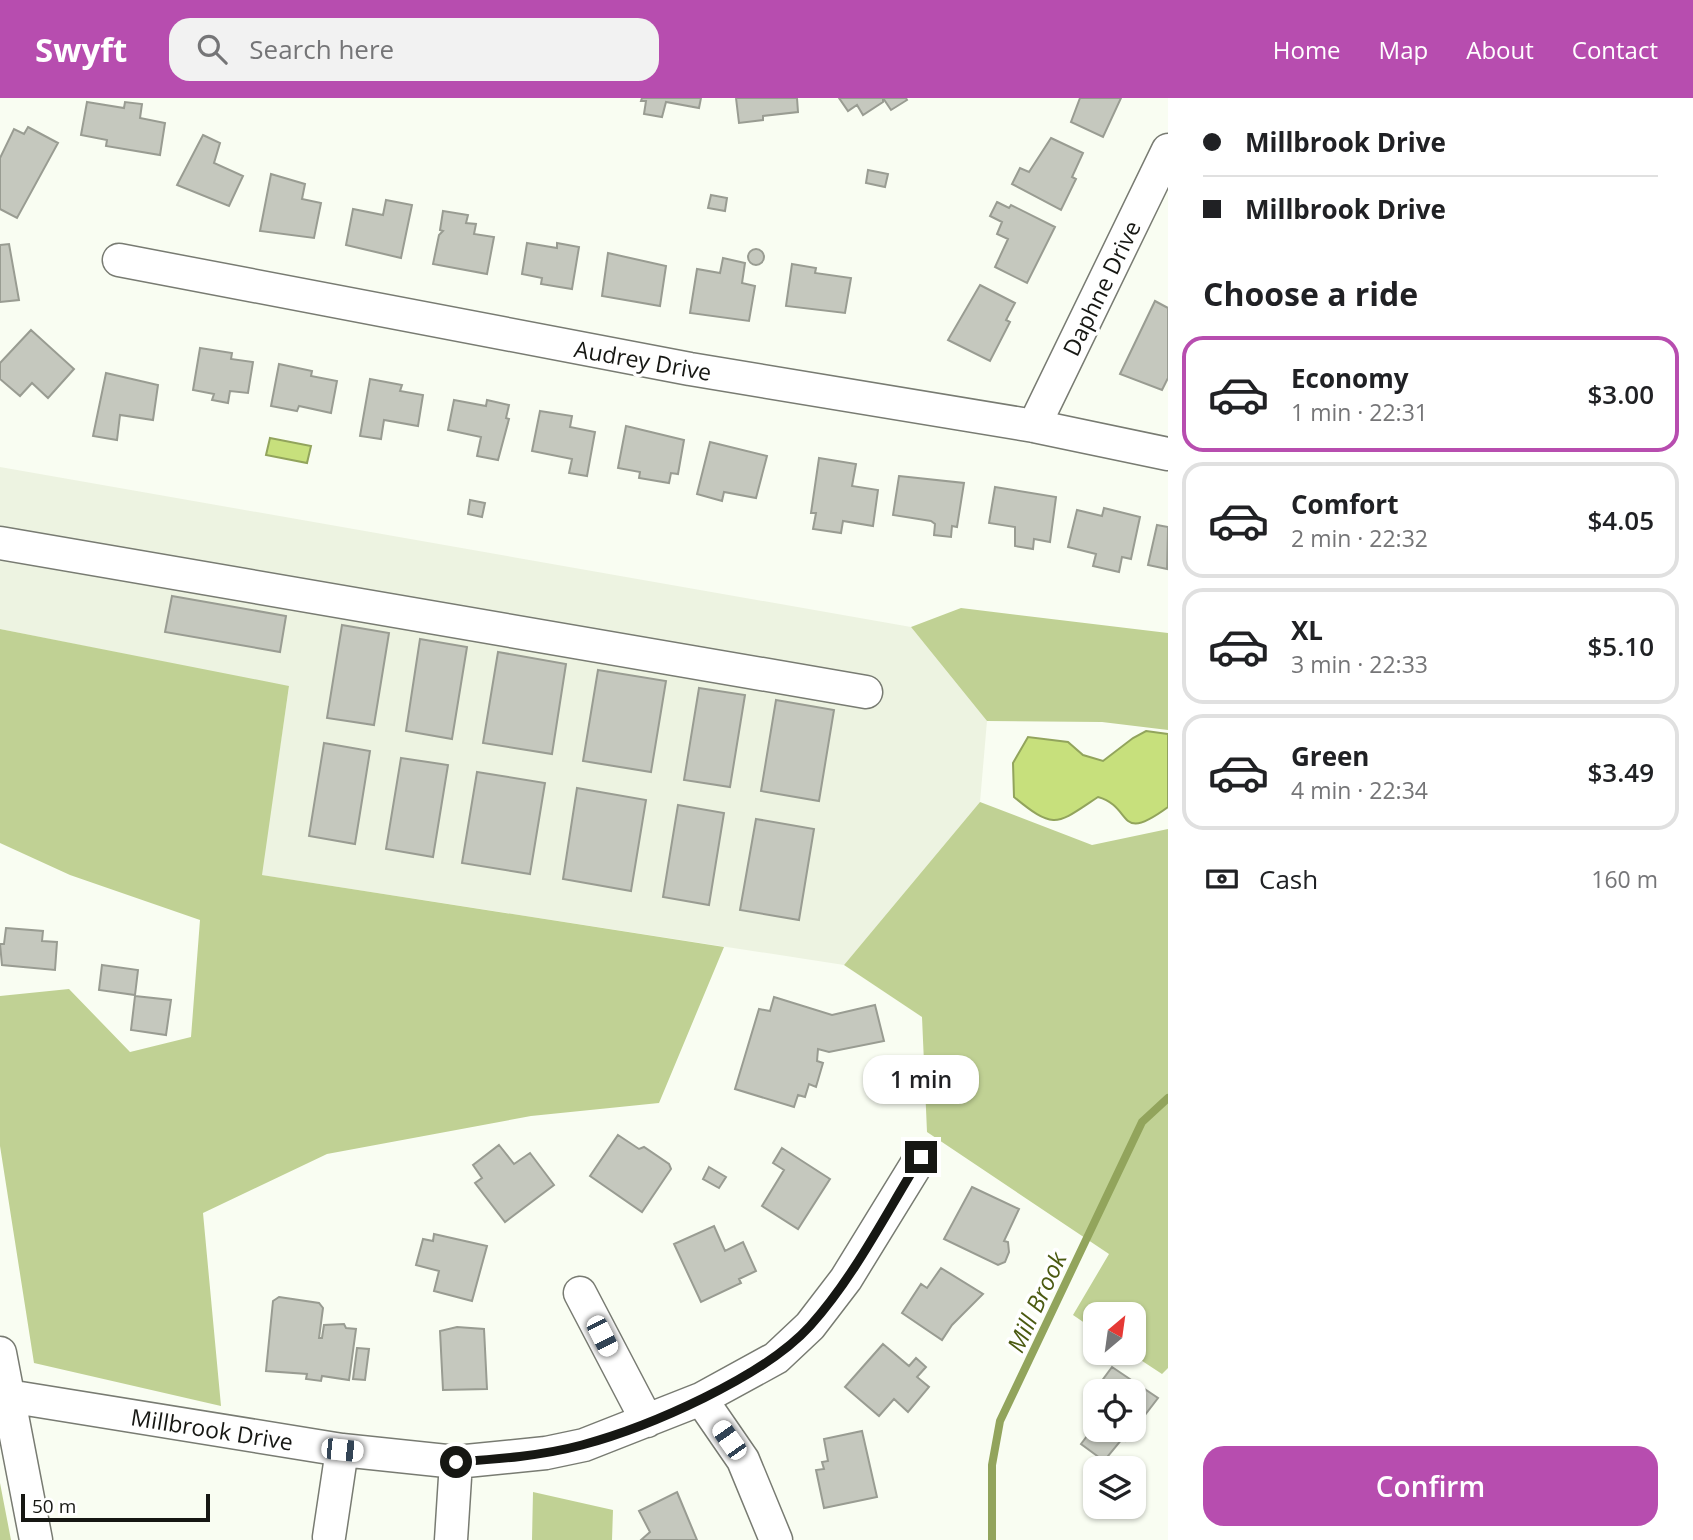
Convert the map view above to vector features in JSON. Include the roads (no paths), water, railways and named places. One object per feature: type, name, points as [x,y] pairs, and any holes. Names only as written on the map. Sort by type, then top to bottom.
[{"type":"street","name":"Daphne Drive","points":[[1034,426],[1168,150]]},
{"type":"street","name":"Audrey Drive","points":[[119,260],[676,366],[1034,426],[1168,454]]},
{"type":"street","points":[[0,543],[866,691]]},
{"type":"street","name":"Millbrook Drive","points":[[8,1396],[342,1450],[456,1462],[546,1453],[584,1444],[701,1399],[776,1358],[810,1326],[846,1279],[921,1157]]},
{"type":"street","points":[[580,1293],[647,1421]]},
{"type":"street","points":[[0,1353],[36,1540]]},
{"type":"street","points":[[701,1399],[743,1460],[775,1540]]},
{"type":"street","points":[[329,1537],[342,1450]]},
{"type":"street","points":[[451,1540],[456,1462]]},
{"type":"waterway","name":"Mill Brook","points":[[992,1540],[992,1465],[1000,1421],[1142,1122],[1168,1098]]}]
